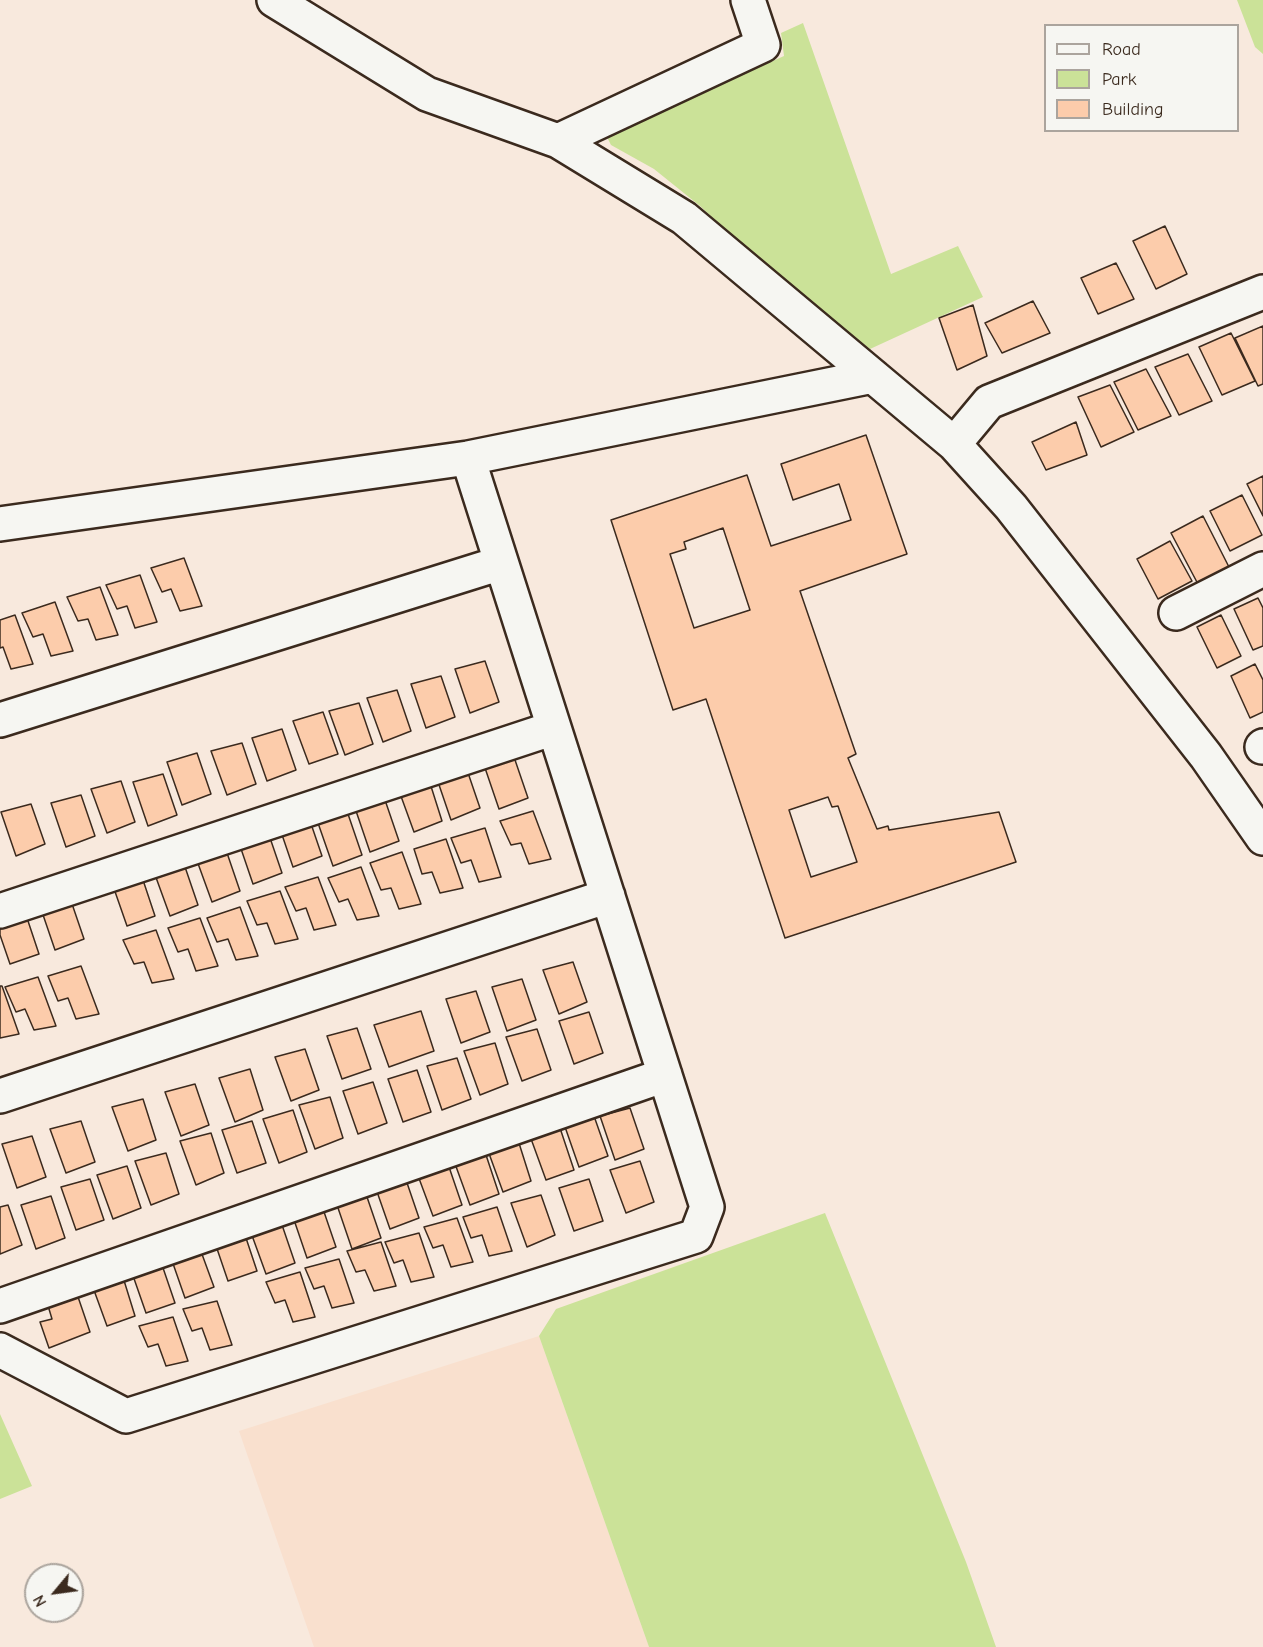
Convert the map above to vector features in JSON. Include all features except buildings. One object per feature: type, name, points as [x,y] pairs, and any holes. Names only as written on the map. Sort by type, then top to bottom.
[{"type":"street","points":[[274,0],[427,94],[558,141],[684,218],[954,444],[1026,525],[1206,756],[1263,838]]},
{"type":"street","points":[[558,141],[763,45],[748,0]]},
{"type":"street","points":[[954,444],[988,402],[1263,292]]},
{"type":"street","points":[[0,524],[468,458],[873,376]]},
{"type":"street","points":[[0,1350],[126,1416],[696,1236],[707,1207],[468,458]]},
{"type":"street","points":[[0,720],[501,563]]},
{"type":"street","points":[[1176,613],[1263,569]]},
{"type":"street","points":[[0,911],[554,728]]},
{"type":"street","points":[[0,1096],[608,896]]},
{"type":"street","points":[[0,1306],[664,1075]]},
{"type":"shaded area","points":[[539,1336],[649,1647],[314,1647],[239,1431]]},
{"type":"green space","points":[[1237,0],[1263,0],[1263,54],[1255,47]]},
{"type":"green space","points":[[803,23],[891,274],[958,246],[983,297],[870,349],[728,237],[717,222],[700,206],[654,169],[611,145],[606,135],[784,56],[781,33]]},
{"type":"green space","points":[[825,1213],[966,1562],[996,1647],[649,1647],[539,1336],[556,1309]]},
{"type":"green space","points":[[0,1414],[32,1486],[0,1499]]}]
